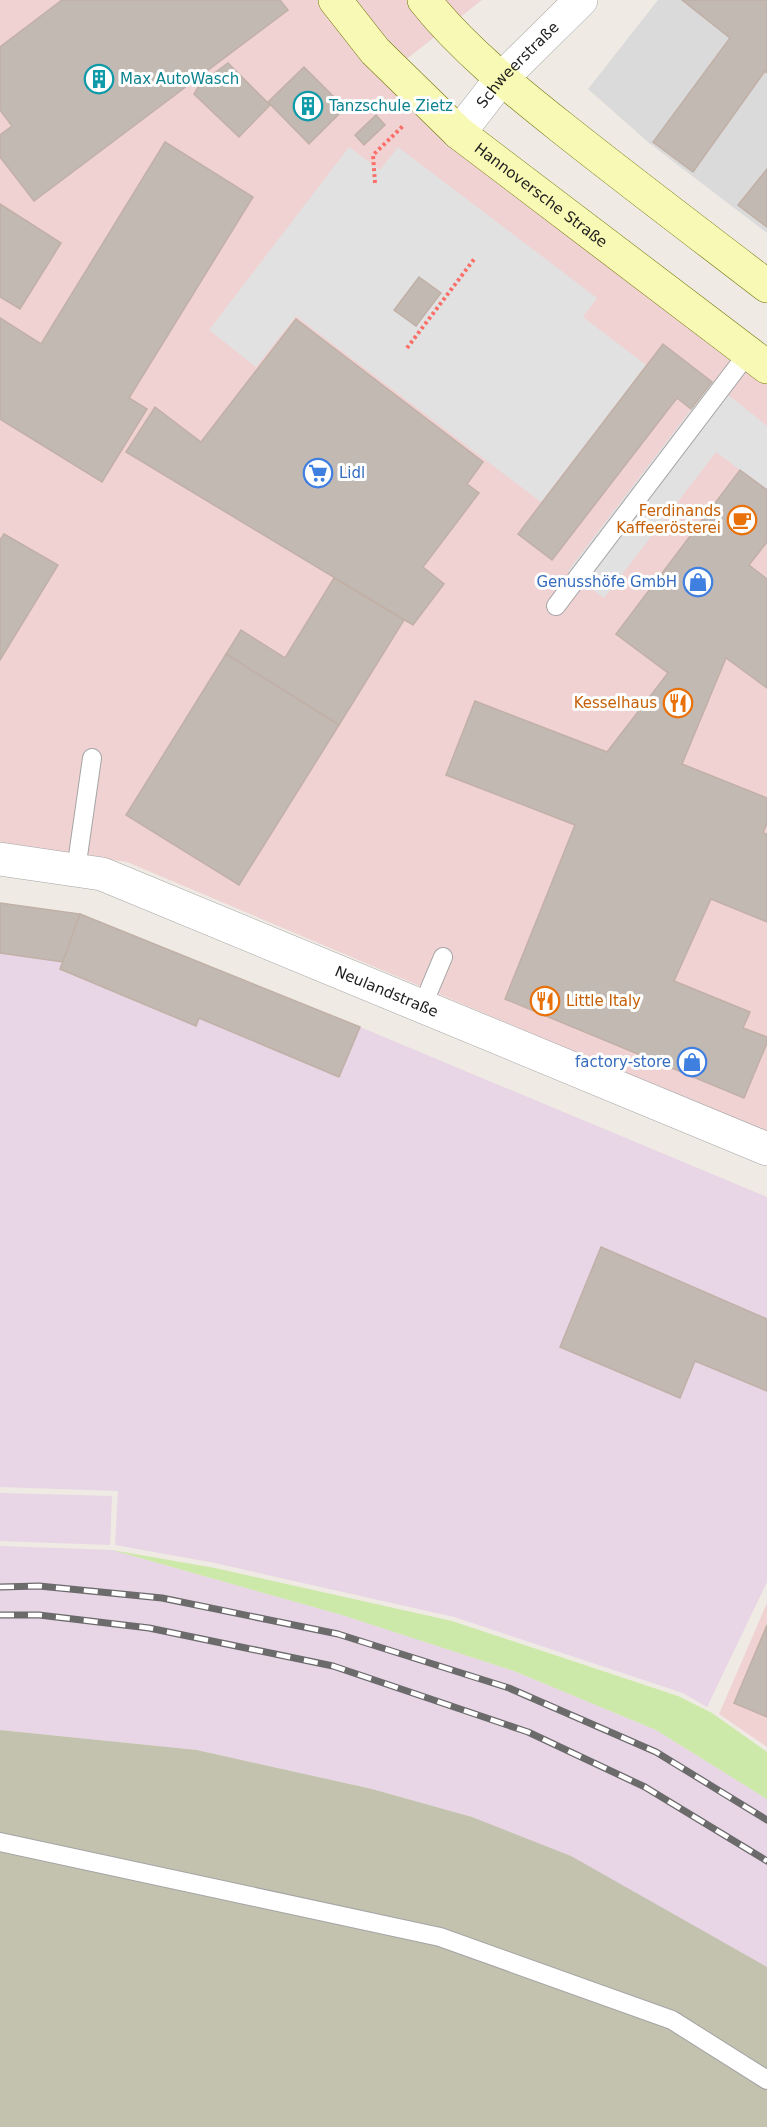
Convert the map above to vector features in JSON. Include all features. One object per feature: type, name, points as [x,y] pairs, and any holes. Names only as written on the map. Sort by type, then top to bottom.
[{"type":"main road","name":"Hannoversche Straße","points":[[335,0],[375,51],[459,133],[757,360]]},
{"type":"main road","points":[[424,0],[442,23],[501,79],[629,181],[767,286]]},
{"type":"street","name":"Schweerstraße","points":[[459,133],[501,79],[581,0]]},
{"type":"street","name":"Neulandstraße","points":[[0,859],[102,874],[767,1149]]},
{"type":"lane","points":[[556,606],[757,360]]},
{"type":"lane","points":[[76,870],[92,758]]},
{"type":"lane","points":[[422,1006],[443,957]]},
{"type":"lane","points":[[0,1842],[440,1937],[672,2020],[767,2080]]},
{"type":"path","points":[[375,183],[373,155],[427,102]]},
{"type":"path","points":[[407,348],[475,258]]},
{"type":"shaded area","points":[[0,0],[482,0],[381,79],[767,378],[767,1133],[127,862],[0,844]]},
{"type":"shaded area","points":[[658,0],[767,0],[767,233],[649,143],[588,89]]},
{"type":"shaded area","points":[[349,147],[380,170],[398,147],[597,298],[583,317],[646,365],[541,502],[296,316],[256,367],[209,330]]},
{"type":"shaded area","points":[[712,382],[767,426],[767,490],[716,452],[604,598],[568,571]]},
{"type":"shaded area","points":[[0,903],[80,914],[360,1027],[767,1197],[767,1582],[707,1707],[683,1693],[454,1617],[210,1562],[115,1545],[118,1491],[0,1487]]},
{"type":"shaded area","points":[[0,1493],[112,1496],[110,1545],[0,1541]]},
{"type":"shaded area","points":[[0,1546],[112,1550],[342,1615],[514,1671],[656,1730],[767,1799],[767,1967],[472,1817],[372,1789],[197,1750],[0,1730]]},
{"type":"shaded area","points":[[767,1603],[767,1747],[719,1714]]},
{"type":"shaded area","points":[[0,1730],[197,1750],[372,1789],[472,1817],[571,1856],[767,1967],[767,2127],[0,2127]]},
{"type":"green space","points":[[112,1550],[215,1568],[452,1621],[678,1696],[712,1713],[767,1752],[767,1799],[656,1730],[514,1671],[342,1615]]},
{"type":"building","name":"Max AutoWasch","points":[[62,0],[280,0],[288,10],[34,201],[0,157],[0,135],[12,126],[0,110],[0,47]]},
{"type":"building","points":[[682,0],[767,0],[767,73],[765,71],[693,172],[653,142],[730,38]]},
{"type":"building","points":[[228,63],[270,105],[239,137],[194,94],[200,84]]},
{"type":"building","name":"Tanzschule Zietz","points":[[304,67],[345,108],[309,144],[268,102]]},
{"type":"building","points":[[376,115],[385,125],[364,145],[355,135]]},
{"type":"building","points":[[165,142],[253,197],[129,398],[147,409],[102,482],[0,419],[0,318],[41,344]]},
{"type":"building","points":[[767,169],[767,227],[738,205]]},
{"type":"building","points":[[0,204],[61,243],[20,309],[0,297]]},
{"type":"building","points":[[419,277],[441,293],[416,326],[394,310]]},
{"type":"building","name":"Lidl","points":[[296,319],[483,462],[467,484],[479,493],[423,567],[444,584],[413,625],[126,452],[155,407],[201,442]]},
{"type":"building","points":[[663,344],[712,382],[691,409],[677,398],[552,560],[518,534]]},
{"type":"building","points":[[740,470],[767,490],[767,542],[749,565],[767,579],[767,688],[726,658],[682,764],[767,798],[767,823],[763,833],[767,834],[767,922],[711,899],[674,981],[750,1012],[743,1028],[767,1037],[767,1043],[744,1098],[505,999],[575,825],[446,775],[475,701],[607,752],[668,673],[616,634]]},
{"type":"building","points":[[4,534],[58,565],[0,660],[0,540]]},
{"type":"building","points":[[334,578],[404,620],[339,725],[226,654],[241,630],[285,658]]},
{"type":"building","points":[[226,654],[339,725],[239,885],[126,815]]},
{"type":"building","points":[[0,903],[80,914],[63,962],[0,953]]},
{"type":"building","points":[[80,914],[360,1027],[339,1077],[199,1018],[196,1026],[60,969]]},
{"type":"building","points":[[601,1247],[767,1319],[767,1391],[695,1361],[680,1398],[560,1347]]},
{"type":"building","points":[[767,1625],[767,1717],[734,1703]]},
{"type":"railway","points":[[0,1587],[39,1586],[162,1598],[338,1634],[509,1688],[656,1752],[767,1820]]},
{"type":"railway","points":[[0,1615],[39,1615],[149,1628],[333,1666],[528,1732],[645,1787],[767,1861]]},
{"type":"place","name":"Max AutoWasch","points":[[99,79]]},
{"type":"place","name":"Tanzschule Zietz","points":[[308,106]]},
{"type":"place","name":"Lidl","points":[[318,473]]},
{"type":"place","name":"Ferdinands Kaffeerösterei","points":[[742,520]]},
{"type":"place","name":"Genusshöfe GmbH","points":[[698,582]]},
{"type":"place","name":"Kesselhaus","points":[[678,703]]},
{"type":"place","name":"Little Italy","points":[[545,1001]]},
{"type":"place","name":"factory-store","points":[[692,1062]]}]
